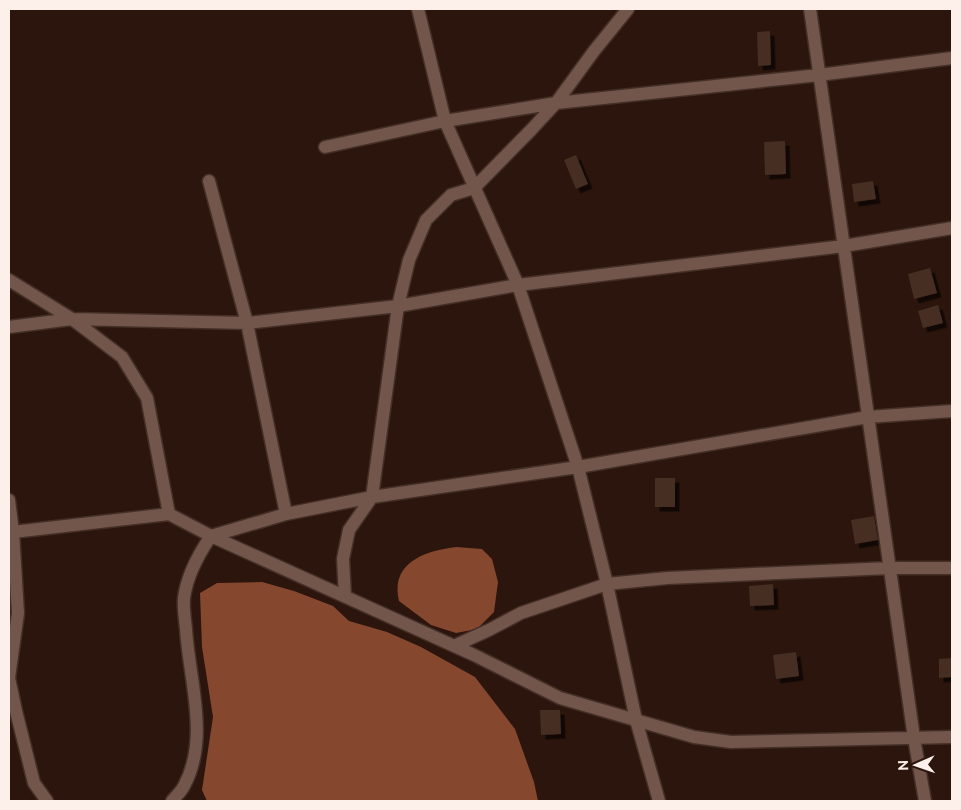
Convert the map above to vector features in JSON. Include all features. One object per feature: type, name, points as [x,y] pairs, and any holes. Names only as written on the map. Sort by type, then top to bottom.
[{"type":"street","points":[[418,9],[445,121],[518,285],[578,467],[607,584],[636,720],[659,801]]},
{"type":"street","points":[[345,596],[343,559],[348,530],[372,497],[398,306],[409,260],[426,220],[451,195],[474,188],[556,103],[628,9]]},
{"type":"street","points":[[810,9],[889,568],[925,801]]},
{"type":"street","points":[[325,147],[445,121],[556,103],[820,75],[952,58]]},
{"type":"street","points":[[209,181],[247,323],[286,514]]},
{"type":"street","points":[[9,326],[72,319],[247,323],[398,306],[518,285],[844,246],[952,228]]},
{"type":"street","points":[[9,280],[72,319],[122,356],[147,398],[169,514]]},
{"type":"street","points":[[172,801],[184,787],[193,764],[198,730],[186,636],[184,600],[188,580],[198,554],[211,536],[286,514],[372,497],[578,467],[868,416],[952,411]]},
{"type":"street","points":[[9,500],[18,613],[9,678],[34,783],[47,801]]},
{"type":"street","points":[[13,532],[169,514],[211,536],[454,646],[560,698],[694,737],[731,742],[952,737]]},
{"type":"street","points":[[454,646],[521,613],[607,584],[667,578],[889,568],[952,568]]},
{"type":"shaded area","points":[[456,547],[482,549],[492,559],[498,582],[494,612],[477,629],[456,633],[431,625],[399,601],[398,588],[400,577],[412,561],[432,552]]},
{"type":"shaded area","points":[[262,582],[294,591],[333,606],[349,621],[387,632],[421,647],[475,677],[515,729],[534,782],[538,801],[207,801],[202,790],[213,717],[202,647],[200,593],[217,583]]},
{"type":"building","points":[[770,31],[771,65],[758,66],[757,32]]},
{"type":"building","points":[[785,141],[786,174],[765,175],[764,142]]},
{"type":"building","points":[[576,155],[588,184],[576,189],[564,160]]},
{"type":"building","points":[[873,181],[876,199],[854,202],[852,184]]},
{"type":"building","points":[[930,268],[937,293],[914,299],[908,274]]},
{"type":"building","points":[[938,305],[943,323],[923,328],[918,311]]},
{"type":"building","points":[[655,478],[675,478],[675,507],[655,507]]},
{"type":"building","points":[[874,516],[878,540],[855,544],[851,520]]},
{"type":"building","points":[[773,584],[774,605],[750,606],[749,586]]},
{"type":"building","points":[[796,652],[799,676],[776,679],[773,655]]},
{"type":"building","points":[[952,658],[952,677],[939,678],[939,659]]},
{"type":"building","points":[[540,710],[560,710],[561,734],[541,735]]}]
